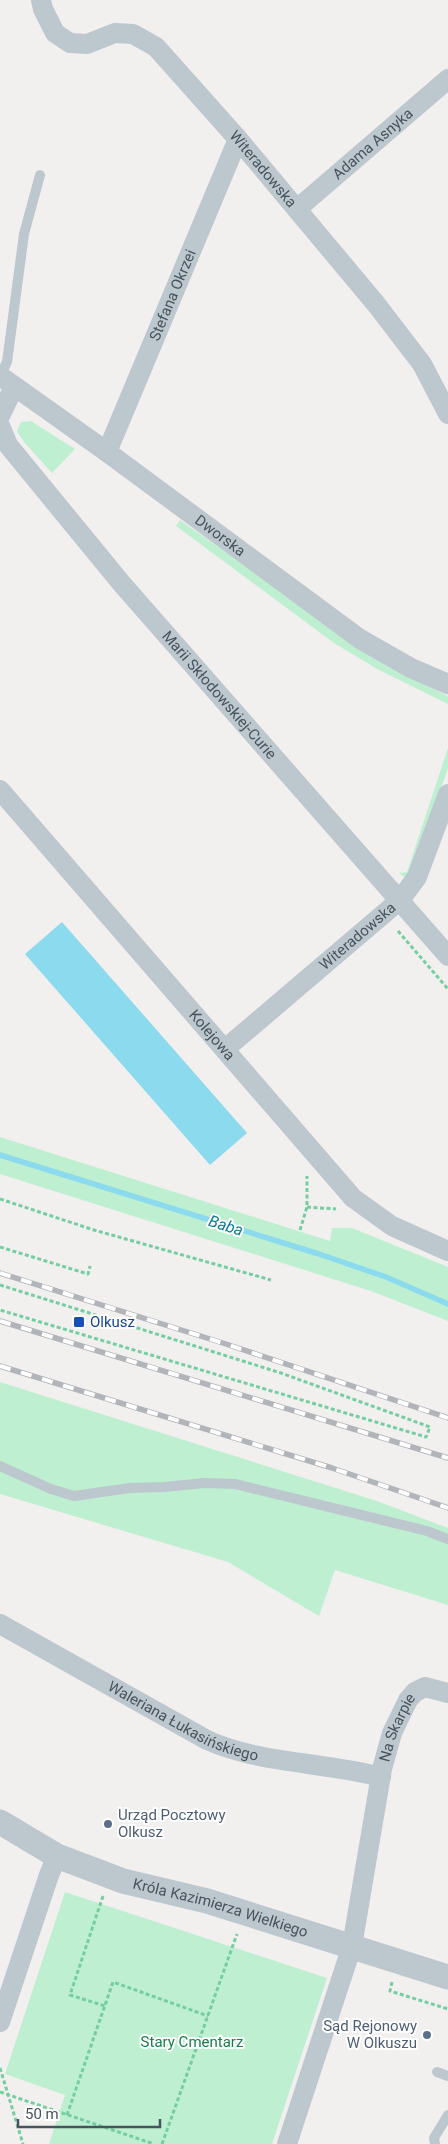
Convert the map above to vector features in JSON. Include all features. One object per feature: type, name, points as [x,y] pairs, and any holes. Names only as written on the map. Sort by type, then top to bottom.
[{"type":"street","name":"Witeradowska","points":[[41,0],[54,33],[70,43],[87,44],[115,33],[133,34],[156,47],[238,139],[376,304],[422,364],[448,414]]},
{"type":"street","name":"Adama Asnyka","points":[[297,209],[448,79]]},
{"type":"street","name":"Stefana Okrzei","points":[[107,452],[238,139]]},
{"type":"street","name":"Dworska","points":[[5,380],[107,452],[360,639],[411,668],[448,684]]},
{"type":"street","points":[[0,416],[5,380]]},
{"type":"street","name":"Marii Skłodowskiej-Curie","points":[[0,426],[8,445],[122,584],[448,956]]},
{"type":"street","name":"Kolejowa","points":[[0,790],[353,1198],[392,1226],[448,1251]]},
{"type":"street","name":"Witeradowska","points":[[225,1049],[400,900],[417,877],[448,794]]},
{"type":"street","name":"Waleriana Łukasińskiego","points":[[0,1624],[207,1740],[227,1749],[382,1773]]},
{"type":"street","name":"Na Skarpie","points":[[382,1773],[392,1733],[408,1700],[415,1692],[425,1687],[448,1693]]},
{"type":"street","points":[[287,2144],[352,1946],[382,1773]]},
{"type":"street","name":"Króla Kazimierza Wielkiego","points":[[0,1822],[57,1856],[123,1881],[207,1901],[448,1976]]},
{"type":"street","points":[[0,2022],[57,1856]]},
{"type":"lane","points":[[5,380],[24,234],[40,175]]},
{"type":"lane","points":[[0,1466],[51,1489],[74,1496],[130,1488],[204,1483],[235,1484],[427,1531],[448,1539]]},
{"type":"lane","points":[[436,2072],[448,2076]]},
{"type":"lane","points":[[436,2144],[434,2138],[448,2115]]},
{"type":"path","points":[[398,931],[448,989]]},
{"type":"path","points":[[300,1230],[307,1207],[308,1145]]},
{"type":"path","points":[[0,1199],[94,1230],[271,1280]]},
{"type":"path","points":[[0,1247],[88,1274],[90,1266]]},
{"type":"path","points":[[0,1285],[273,1370],[430,1427],[426,1438],[0,1310]]},
{"type":"path","points":[[104,1894],[70,1995],[105,2006]]},
{"type":"path","points":[[162,2144],[237,1934]]},
{"type":"path","points":[[394,1977],[390,1990],[448,2009]]},
{"type":"path","points":[[67,2115],[114,1982],[208,2016]]},
{"type":"path","points":[[0,2068],[6,2094],[23,2144]]},
{"type":"path","points":[[0,2092],[154,2144]]},
{"type":"green space","points":[[31,421],[75,449],[52,473],[24,442],[17,431],[21,422]]},
{"type":"green space","points":[[180,520],[381,662],[448,696],[448,704],[377,669],[334,643],[176,526]]},
{"type":"green space","points":[[448,748],[448,768],[407,879],[399,873],[407,872]]},
{"type":"green space","points":[[0,1137],[330,1241],[332,1228],[352,1228],[448,1267],[448,1321],[371,1291],[0,1174]]},
{"type":"green space","points":[[0,1382],[377,1501],[448,1528],[448,1605],[335,1570],[319,1616],[228,1562],[0,1494]]},
{"type":"green space","name":"Stary Cmentarz","points":[[65,1892],[327,1978],[272,2144],[49,2144],[65,2095],[5,2074]]},
{"type":"water","points":[[62,922],[247,1133],[210,1165],[25,954]]},
{"type":"waterway","name":"Baba","points":[[0,1155],[319,1254],[386,1277],[448,1304]]},
{"type":"railway","points":[[0,1273],[226,1344],[448,1418]]},
{"type":"railway","points":[[0,1321],[448,1458]]},
{"type":"railway","points":[[0,1366],[332,1468],[448,1508]]},
{"type":"place","name":"Olkusz","points":[[79,1322]]},
{"type":"place","name":"Urząd Pocztowy Olkusz","points":[[108,1824]]},
{"type":"place","name":"Sąd Rejonowy W Olkuszu","points":[[427,2035]]}]
